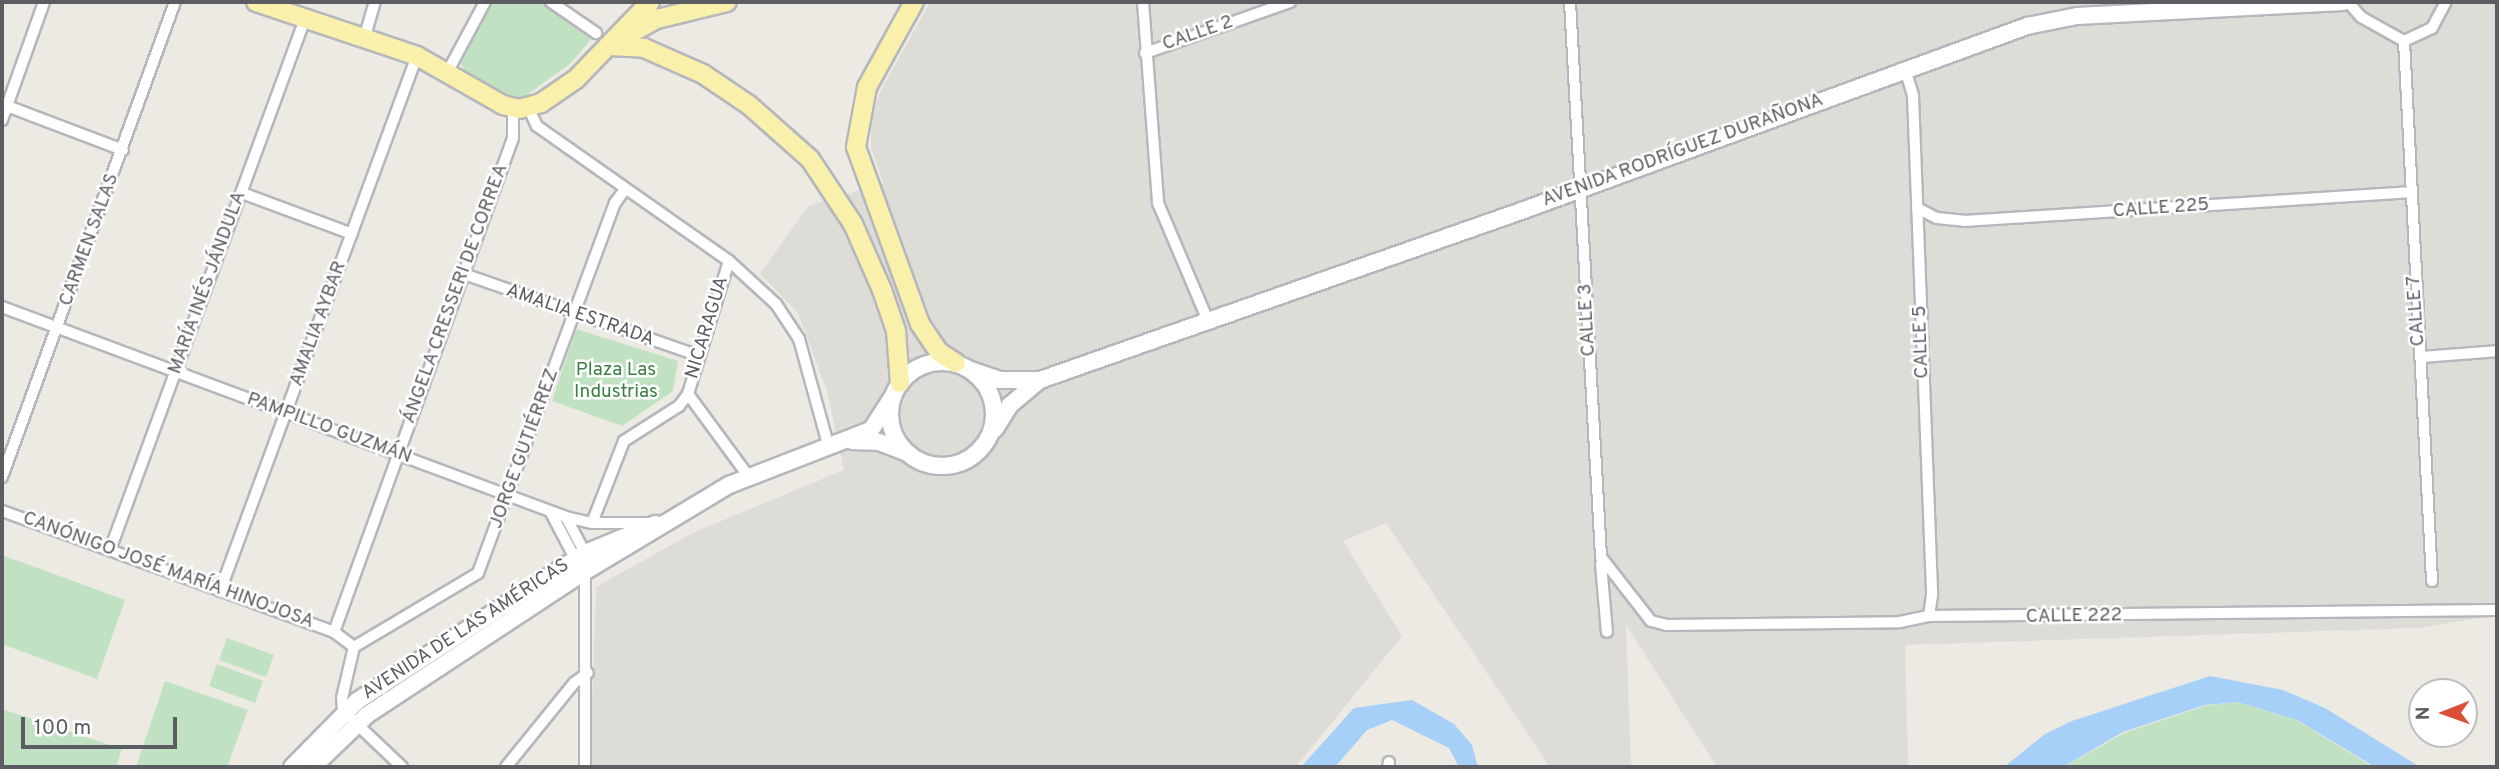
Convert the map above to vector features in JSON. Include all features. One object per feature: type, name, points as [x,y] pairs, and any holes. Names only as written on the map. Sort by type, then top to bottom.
[{"type":"main road","points":[[256,2],[306,16],[417,56],[521,108],[564,88],[603,40],[647,3]]},
{"type":"main road","points":[[603,40],[657,19],[727,2]]},
{"type":"main road","points":[[914,2],[867,87],[856,147],[920,324],[939,352],[981,379],[994,407],[989,437]]},
{"type":"main road","name":"AVENIDA RODRÍGUEZ DURAÑONA","points":[[1040,380],[1209,323],[1905,69],[2061,18],[2345,2]]},
{"type":"main road","points":[[603,40],[644,48],[703,74],[758,111],[810,159],[853,224],[882,290],[896,331],[896,389],[891,426],[906,452]]},
{"type":"main road","points":[[850,442],[879,422],[896,389],[923,365],[962,366],[1000,380],[1040,380]]},
{"type":"main road","points":[[850,442],[879,442],[906,452],[930,466],[951,466],[971,458],[1010,405],[1040,380]]},
{"type":"main road","name":"AVENIDA DE LAS AMÉRICAS","points":[[292,767],[343,711],[582,561],[749,477],[829,447],[850,442]]},
{"type":"main road","name":"AVENIDA DE LAS AMÉRICAS","points":[[313,767],[355,724],[582,561]]},
{"type":"street","points":[[2,120],[44,2]]},
{"type":"street","name":"CARMEN SALAS","points":[[2,477],[175,2]]},
{"type":"street","points":[[365,36],[374,2]]},
{"type":"street","points":[[448,71],[485,2]]},
{"type":"street","points":[[551,2],[603,40]]},
{"type":"street","points":[[1143,2],[1158,203],[1209,323]]},
{"type":"street","name":"CALLE 2","points":[[1145,53],[1290,2]]},
{"type":"street","name":"CALLE 3","points":[[1570,2],[1607,632]]},
{"type":"street","points":[[2345,2],[2361,17],[2404,41],[2432,28],[2446,2]]},
{"type":"street","name":"MARÍA INÉS JÁNDULA","points":[[110,550],[306,16]]},
{"type":"street","name":"CALLE 7","points":[[2404,41],[2409,192],[2421,357],[2432,581]]},
{"type":"street","name":"AMALIA AYBAR","points":[[220,591],[417,56]]},
{"type":"street","name":"CALLE 5","points":[[1905,69],[1913,96],[1932,595],[1929,616]]},
{"type":"street","points":[[7,106],[123,150]]},
{"type":"street","points":[[521,108],[537,126],[729,261],[776,304],[793,327],[829,447]]},
{"type":"street","name":"ÁNGELA CRESSERI DE CORREA","points":[[334,632],[464,274],[521,108]]},
{"type":"street","name":"JORGE GUTIÉRREZ","points":[[354,647],[474,579],[509,495],[615,203],[625,189]]},
{"type":"street","name":"CALLE 225","points":[[1917,208],[1937,218],[1964,221],[2409,192]]},
{"type":"street","points":[[242,193],[352,234]]},
{"type":"street","name":"NICARAGUA","points":[[592,523],[624,441],[679,405],[688,394],[697,355],[729,261]]},
{"type":"street","name":"AMALIA ESTRADA","points":[[464,274],[575,316],[697,355]]},
{"type":"street","name":"PAMPILLO GUZMÁN","points":[[2,307],[566,517],[592,523],[661,523]]},
{"type":"street","points":[[2421,357],[2497,351]]},
{"type":"street","points":[[688,394],[749,477]]},
{"type":"street","name":"CANÓNIGO JOSÉ MARÍA HINOJOSA","points":[[2,510],[334,632]]},
{"type":"street","points":[[550,511],[582,561]]},
{"type":"street","points":[[566,517],[582,561],[588,673],[585,767]]},
{"type":"street","name":"CALLE 222","points":[[1601,557],[1651,621],[1667,625],[1900,622],[1929,616],[2497,610]]},
{"type":"street","points":[[334,632],[354,647],[342,698],[343,711],[402,767]]},
{"type":"street","points":[[506,767],[574,683],[588,673]]},
{"type":"shaded area","points":[[930,2],[2497,2],[2497,615],[2418,628],[1905,645],[1908,767],[1717,767],[1626,625],[1631,767],[1550,767],[1386,523],[1343,541],[1402,636],[1296,767],[590,767],[596,587],[695,532],[844,470],[827,391],[798,313],[760,274],[808,206],[883,183],[871,147],[871,118],[880,92]]},
{"type":"green space","points":[[491,2],[540,2],[591,39],[571,63],[521,99],[506,100],[467,75],[460,62]]},
{"type":"green space","name":"Plaza Las Industrias","points":[[576,329],[678,361],[673,391],[622,426],[552,401]]},
{"type":"green space","points":[[2,555],[125,600],[97,679],[2,644]]},
{"type":"green space","points":[[227,638],[274,655],[266,677],[219,660]]},
{"type":"green space","points":[[217,664],[263,681],[255,703],[209,686]]},
{"type":"green space","points":[[165,681],[248,710],[227,767],[136,767]]},
{"type":"green space","points":[[2238,702],[2296,720],[2373,767],[2064,767],[2124,733],[2205,706]]},
{"type":"green space","points":[[2,709],[122,749],[116,767],[2,767]]},
{"type":"water","points":[[2210,676],[2283,690],[2325,708],[2420,767],[2375,767],[2297,720],[2238,702],[2205,705],[2123,732],[2063,767],[2004,767],[2045,734],[2072,721]]},
{"type":"water","points":[[1412,700],[1454,724],[1472,745],[1478,767],[1459,767],[1449,748],[1392,720],[1367,730],[1335,767],[1301,767],[1354,708]]}]
